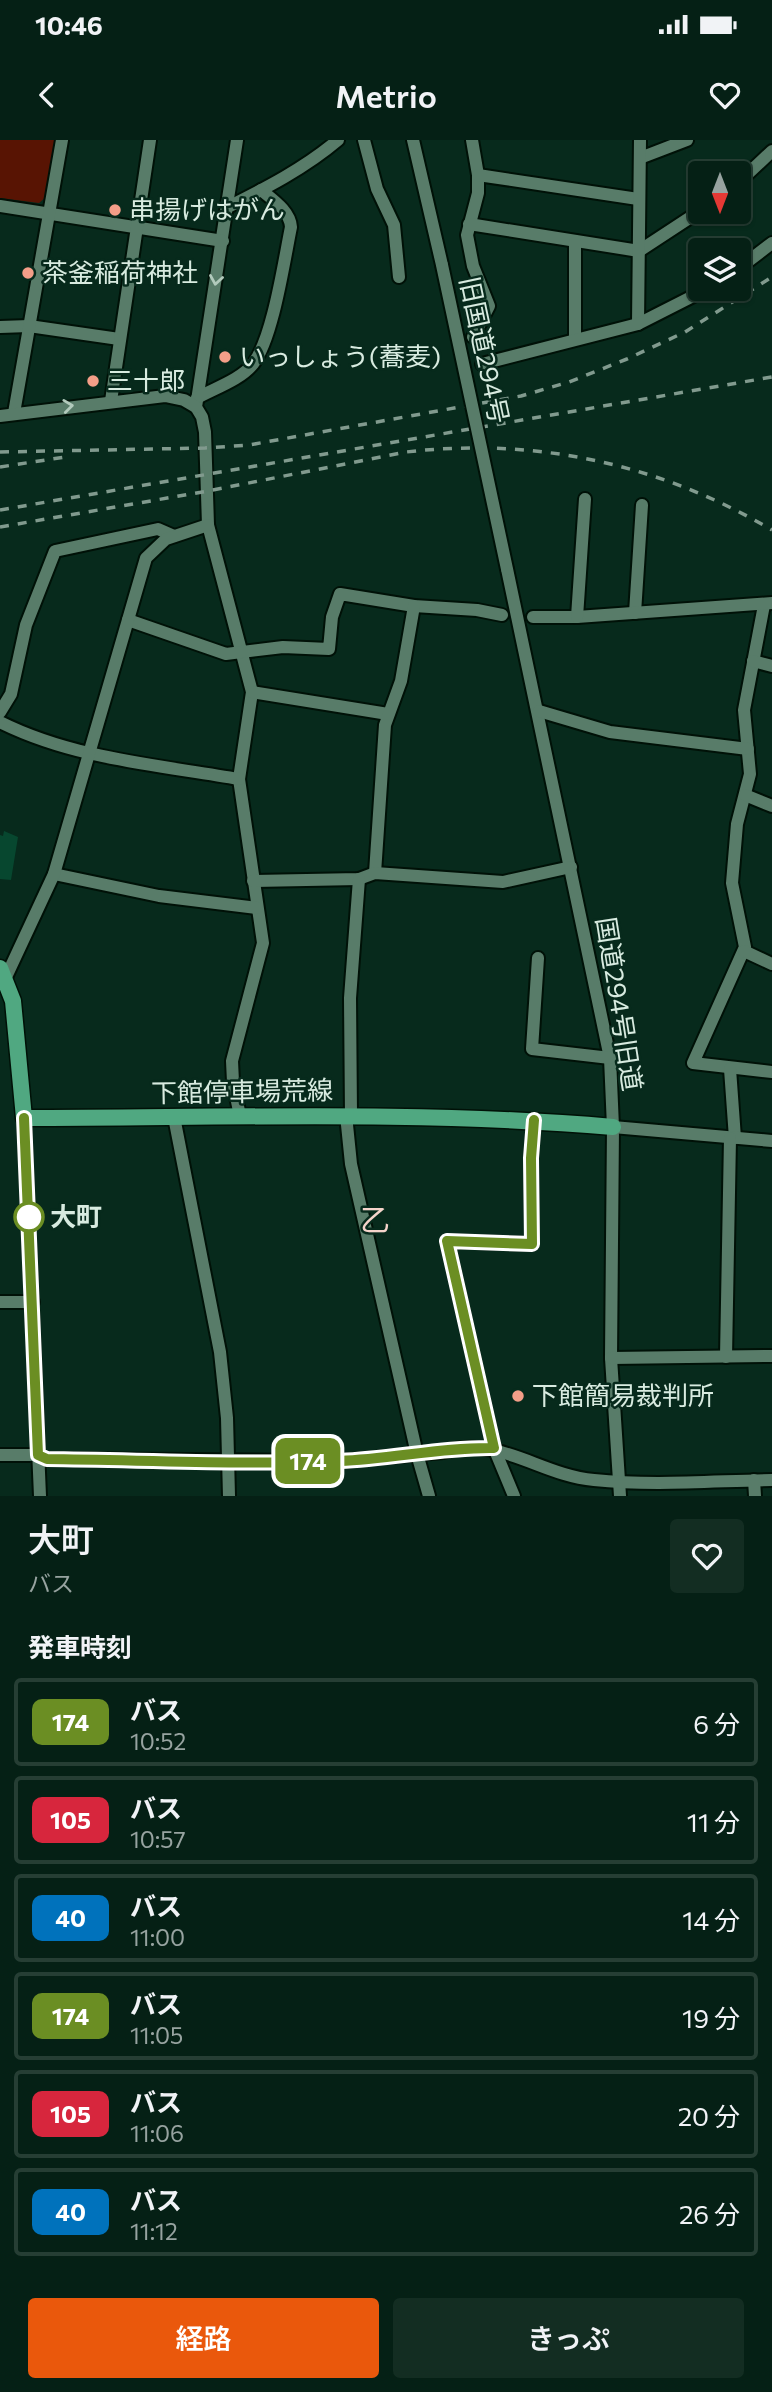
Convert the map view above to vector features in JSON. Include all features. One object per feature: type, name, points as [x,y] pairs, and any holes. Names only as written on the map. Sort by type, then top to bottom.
[{"type":"main road","points":[[3,972],[24,1118]]},
{"type":"main road","name":"下館停車場荒線","points":[[24,1118],[348,1115],[534,1120],[613,1126]]},
{"type":"street","points":[[14,413],[62,140]]},
{"type":"street","points":[[111,401],[150,140]]},
{"type":"street","points":[[237,140],[197,402],[205,432],[208,526],[252,692],[239,779],[262,943],[260,960],[232,1061],[240,1116]]},
{"type":"street","points":[[228,207],[319,156],[338,140]]},
{"type":"street","points":[[364,140],[377,189],[394,225],[398,277]]},
{"type":"street","name":"旧国道294号","points":[[413,140],[507,569]]},
{"type":"street","points":[[472,140],[478,193],[467,235],[472,266],[489,306],[473,337]]},
{"type":"street","points":[[638,324],[640,140]]},
{"type":"street","points":[[639,158],[687,140]]},
{"type":"street","points":[[751,171],[772,151]]},
{"type":"street","points":[[478,175],[638,199]]},
{"type":"street","points":[[0,416],[165,396],[197,402],[245,371],[254,363],[267,331],[291,227],[290,219],[261,190]]},
{"type":"street","points":[[0,206],[222,241]]},
{"type":"street","points":[[469,224],[639,251],[688,219]]},
{"type":"street","points":[[575,241],[575,339]]},
{"type":"street","points":[[751,259],[772,243]]},
{"type":"street","points":[[482,364],[638,324],[688,299]]},
{"type":"street","points":[[0,327],[30,326],[119,339]]},
{"type":"street","points":[[577,617],[585,499]]},
{"type":"street","points":[[635,613],[642,505]]},
{"type":"street","points":[[3,972],[54,874],[146,558],[156,546],[174,536],[208,526]]},
{"type":"street","points":[[0,712],[11,694],[26,625],[55,551],[158,529],[174,536]]},
{"type":"street","name":"国道294号旧道","points":[[507,569],[610,1058],[613,1126],[611,1358],[620,1496]]},
{"type":"street","points":[[128,620],[226,654],[240,654],[283,647],[329,649],[332,617],[340,594],[414,606],[477,610],[502,615]]},
{"type":"street","points":[[533,617],[577,617],[768,604],[744,710],[750,774],[737,824],[732,883],[746,947],[693,1063],[772,1072]]},
{"type":"street","points":[[375,873],[388,714],[401,681],[414,606]]},
{"type":"street","points":[[753,661],[772,666]]},
{"type":"street","points":[[252,692],[388,714]]},
{"type":"street","points":[[539,711],[610,732],[748,748]]},
{"type":"street","points":[[0,722],[45,741],[89,754],[239,779]]},
{"type":"street","points":[[745,795],[772,806]]},
{"type":"street","points":[[253,881],[359,879],[375,873],[503,883],[571,867]]},
{"type":"street","points":[[54,874],[159,896],[257,908]]},
{"type":"street","points":[[359,879],[350,998],[348,1115],[351,1164],[429,1496]]},
{"type":"street","points":[[744,951],[772,964]]},
{"type":"street","points":[[538,958],[532,1049],[610,1058]]},
{"type":"street","points":[[726,1357],[733,1138],[730,1069]]},
{"type":"street","points":[[174,1117],[220,1352],[227,1418],[229,1496]]},
{"type":"street","points":[[24,1118],[40,1496]]},
{"type":"street","points":[[514,1496],[494,1448],[447,1241],[532,1244],[531,1158],[534,1120]]},
{"type":"street","points":[[613,1126],[772,1141]]},
{"type":"street","points":[[0,1302],[33,1302]]},
{"type":"street","points":[[611,1358],[772,1356]]},
{"type":"street","points":[[0,1455],[38,1455],[47,1459],[341,1461],[443,1452],[459,1447],[494,1448],[591,1480],[772,1480]]},
{"type":"street","points":[[754,1480],[755,1496]]},
{"type":"shaded area","points":[[0,140],[56,140],[46,197],[39,203],[0,198]]},
{"type":"building","points":[[4,831],[18,837],[11,880],[0,879],[0,835],[3,836]]},
{"type":"railway","points":[[0,452],[249,445],[521,396],[569,382],[685,332],[772,277]]},
{"type":"railway","points":[[0,510],[772,377]]},
{"type":"railway","points":[[0,527],[208,491],[406,452],[454,448],[549,453],[641,472],[729,507],[772,530]]},
{"type":"railway","points":[[0,467],[65,457]]},
{"type":"bus line","name":"174","points":[[24,1118],[38,1455],[47,1459],[341,1461],[443,1452],[459,1447],[494,1448],[447,1241],[532,1244],[531,1158],[534,1120]]},
{"type":"place","name":"串揚げはがん","points":[[115,210]]},
{"type":"place","name":"茶釜稲荷神社","points":[[28,273]]},
{"type":"place","name":"いっしょう(蕎麦)","points":[[225,357]]},
{"type":"place","name":"三十郎","points":[[93,381]]},
{"type":"place","name":"大町","points":[[29,1217]]},
{"type":"place","name":"下館簡易裁判所","points":[[518,1396]]},
{"type":"district","name":"乙","points":[[375,1221]]}]
